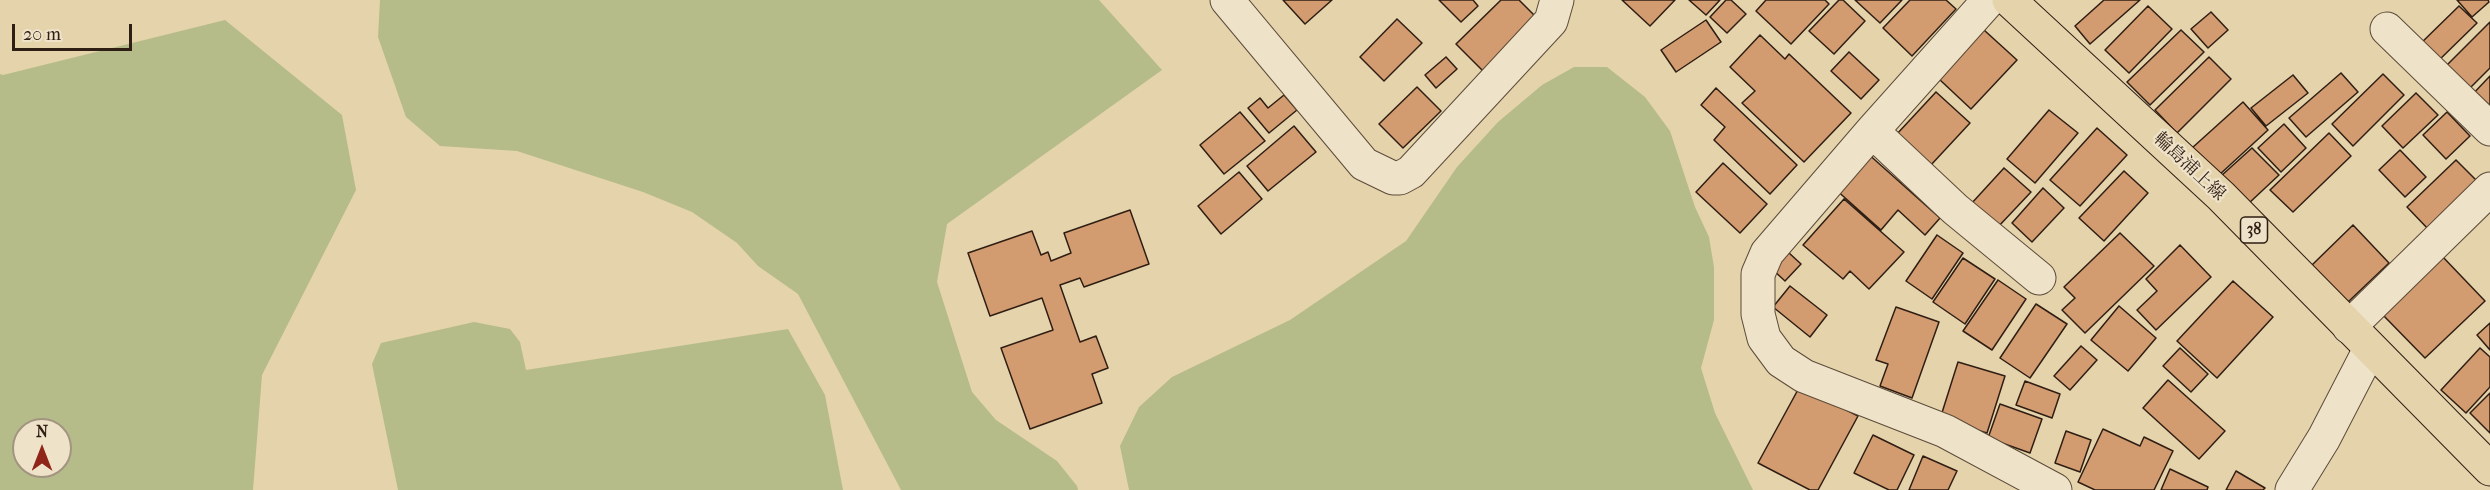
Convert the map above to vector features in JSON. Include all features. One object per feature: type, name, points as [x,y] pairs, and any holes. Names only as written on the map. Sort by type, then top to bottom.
[{"type":"main road","name":"輪島浦上線","points":[[2009,0],[2221,196],[2490,469]]},
{"type":"street","points":[[1227,0],[1364,164],[1393,178],[1400,178],[1411,172],[1551,21],[1557,0]]},
{"type":"street","points":[[1989,0],[1767,253],[1758,274],[1757,297],[1764,338],[1781,361],[1804,376],[1945,431],[2055,490]]},
{"type":"street","points":[[2387,29],[2490,129]]},
{"type":"street","points":[[1872,131],[1955,209],[2039,278]]},
{"type":"street","points":[[2292,490],[2324,438],[2359,338],[2490,189]]},
{"type":"green space","points":[[380,0],[1099,0],[1162,70],[947,224],[937,282],[972,392],[996,420],[1057,461],[1078,490],[901,490],[798,294],[758,266],[737,243],[692,212],[643,192],[517,151],[440,146],[406,117],[378,37]]},
{"type":"green space","points":[[225,20],[342,115],[356,190],[262,375],[253,490],[0,490],[0,74]]},
{"type":"green space","points":[[1574,67],[1607,67],[1645,97],[1670,131],[1695,207],[1709,237],[1714,267],[1714,320],[1701,368],[1715,413],[1753,490],[1129,490],[1120,446],[1139,407],[1172,377],[1290,320],[1406,241],[1457,167],[1498,122],[1542,85]]},
{"type":"green space","points":[[474,322],[510,329],[520,342],[526,370],[788,329],[825,395],[843,490],[398,490],[372,364],[381,343]]},
{"type":"building","points":[[1283,0],[1332,0],[1305,24]]},
{"type":"building","points":[[1439,0],[1473,0],[1478,6],[1461,22]]},
{"type":"building","points":[[1501,0],[1519,0],[1541,22],[1487,75],[1456,44]]},
{"type":"building","points":[[1622,0],[1675,0],[1650,26]]},
{"type":"building","points":[[1689,0],[1720,0],[1706,15]]},
{"type":"building","points":[[1726,0],[1731,0],[1746,14],[1727,33],[1710,17]]},
{"type":"building","points":[[1766,0],[1825,0],[1829,4],[1791,44],[1756,11]]},
{"type":"building","points":[[1839,0],[1843,0],[1865,21],[1834,54],[1809,31]]},
{"type":"building","points":[[1855,0],[1902,0],[1880,23]]},
{"type":"building","points":[[1910,0],[1946,0],[1956,9],[1912,56],[1883,28]]},
{"type":"building","points":[[2104,0],[2140,0],[2090,44],[2075,26]]},
{"type":"building","points":[[2457,0],[2488,0],[2489,2],[2472,17]]},
{"type":"building","points":[[2148,6],[2172,29],[2129,73],[2105,50]]},
{"type":"building","points":[[2459,6],[2477,23],[2433,66],[2416,48]]},
{"type":"building","points":[[2211,12],[2228,30],[2208,48],[2191,29]]},
{"type":"building","points":[[1397,19],[1422,43],[1384,81],[1360,57]]},
{"type":"building","points":[[1706,20],[1721,42],[1676,72],[1661,50]]},
{"type":"building","points":[[2490,22],[2490,68],[2464,94],[2441,71]]},
{"type":"building","points":[[1984,30],[2017,60],[1971,109],[1939,79]]},
{"type":"building","points":[[2181,30],[2204,52],[2150,105],[2127,82]]},
{"type":"building","points":[[1760,35],[1785,59],[1789,54],[1851,113],[1804,162],[1742,103],[1755,91],[1730,67]]},
{"type":"building","points":[[1849,52],[1879,80],[1861,99],[1831,71]]},
{"type":"building","points":[[1446,57],[1457,69],[1436,88],[1425,75]]},
{"type":"building","points":[[2209,57],[2231,79],[2177,133],[2155,110]]},
{"type":"building","points":[[2341,73],[2358,92],[2306,137],[2289,118]]},
{"type":"building","points":[[2383,74],[2404,95],[2353,146],[2332,124]]},
{"type":"building","points":[[2293,75],[2308,93],[2266,126],[2251,108]]},
{"type":"building","points":[[2490,76],[2490,117],[2470,97]]},
{"type":"building","points":[[1417,87],[1441,111],[1403,148],[1379,124]]},
{"type":"building","points":[[1716,88],[1797,165],[1770,194],[1714,140],[1725,127],[1701,105]]},
{"type":"building","points":[[1936,92],[1970,123],[1930,166],[1896,135]]},
{"type":"building","points":[[2416,93],[2438,115],[2403,148],[2382,126]]},
{"type":"building","points":[[1284,95],[1297,110],[1269,133],[1248,108],[1260,98],[1268,108]]},
{"type":"building","points":[[2243,102],[2268,130],[2218,176],[2192,148]]},
{"type":"building","points":[[2049,110],[2078,133],[2035,183],[2007,159]]},
{"type":"building","points":[[1240,112],[1265,141],[1224,174],[1200,145]]},
{"type":"building","points":[[2447,112],[2470,136],[2446,159],[2423,135]]},
{"type":"building","points":[[2284,124],[2306,148],[2281,172],[2258,148]]},
{"type":"building","points":[[1294,126],[1316,152],[1268,191],[1247,166]]},
{"type":"building","points":[[2097,128],[2127,155],[2080,206],[2050,180]]},
{"type":"building","points":[[2329,133],[2351,156],[2293,212],[2270,190]]},
{"type":"building","points":[[2252,148],[2279,175],[2248,204],[2221,176]]},
{"type":"building","points":[[2400,150],[2426,177],[2405,197],[2379,170]]},
{"type":"building","points":[[1866,152],[1940,218],[1925,235],[1898,210],[1881,230],[1834,188]]},
{"type":"building","points":[[2456,160],[2480,184],[2430,231],[2407,207]]},
{"type":"building","points":[[1723,163],[1767,204],[1740,233],[1696,192]]},
{"type":"building","points":[[2004,168],[2031,192],[1997,228],[1971,204]]},
{"type":"building","points":[[2124,171],[2148,193],[2104,241],[2079,218]]},
{"type":"building","points":[[1239,172],[1262,199],[1221,234],[1198,206]]},
{"type":"building","points":[[2043,188],[2064,208],[2032,242],[2012,223]]},
{"type":"building","points":[[1844,199],[1904,252],[1869,289],[1850,271],[1843,279],[1803,245]]},
{"type":"building","points":[[1130,210],[1149,264],[1084,287],[1080,278],[1060,285],[1080,342],[1096,336],[1108,368],[1092,374],[1102,403],[1030,429],[1001,348],[1053,330],[1042,298],[990,316],[968,253],[1032,231],[1041,255],[1048,252],[1051,261],[1071,253],[1064,233]]},
{"type":"building","points":[[2353,225],[2389,263],[2347,303],[2312,265]]},
{"type":"building","points":[[2120,233],[2154,266],[2085,333],[2062,310],[2075,298],[2064,287]]},
{"type":"building","points":[[1937,235],[1963,253],[1932,299],[1906,281]]},
{"type":"building","points":[[2180,245],[2211,277],[2156,330],[2137,310],[2157,291],[2146,279]]},
{"type":"building","points":[[1788,252],[1801,264],[1785,281],[1772,269]]},
{"type":"building","points":[[2441,255],[2485,301],[2425,358],[2381,313]]},
{"type":"building","points":[[1963,258],[1995,279],[1965,324],[1933,302]]},
{"type":"building","points":[[1998,280],[2026,299],[1992,350],[1963,331]]},
{"type":"building","points":[[2233,281],[2273,317],[2217,378],[2177,341]]},
{"type":"building","points":[[1790,286],[1827,315],[1810,337],[1773,307]]},
{"type":"building","points":[[2036,304],[2067,324],[2030,378],[2000,358]]},
{"type":"building","points":[[2119,306],[2156,338],[2128,371],[2091,340]]},
{"type":"building","points":[[1896,307],[1939,322],[1912,398],[1880,386],[1888,364],[1876,360]]},
{"type":"building","points":[[2490,323],[2490,350],[2477,335]]},
{"type":"building","points":[[2081,346],[2097,360],[2070,390],[2054,376]]},
{"type":"building","points":[[2180,348],[2208,374],[2191,392],[2163,366]]},
{"type":"building","points":[[2480,348],[2490,357],[2490,387],[2466,413],[2441,390]]},
{"type":"building","points":[[1958,362],[2005,376],[1987,433],[1940,419]]},
{"type":"building","points":[[2168,380],[2225,431],[2199,459],[2143,408]]},
{"type":"building","points":[[2025,381],[2060,394],[2052,418],[2016,405]]},
{"type":"building","points":[[1800,386],[1858,416],[1818,490],[1810,490],[1758,463]]},
{"type":"building","points":[[2490,393],[2490,433],[2470,413]]},
{"type":"building","points":[[2000,404],[2042,419],[2030,453],[1988,438]]},
{"type":"building","points":[[2103,429],[2140,446],[2144,437],[2173,451],[2154,490],[2095,490],[2078,482]]},
{"type":"building","points":[[2066,431],[2091,440],[2080,472],[2055,463]]},
{"type":"building","points":[[1873,435],[1914,455],[1897,490],[1889,490],[1854,473]]},
{"type":"building","points":[[1923,456],[1957,471],[1948,490],[1909,490]]},
{"type":"building","points":[[2170,469],[2208,487],[2207,490],[2161,490]]},
{"type":"building","points":[[2236,471],[2265,488],[2263,490],[2226,490]]}]
